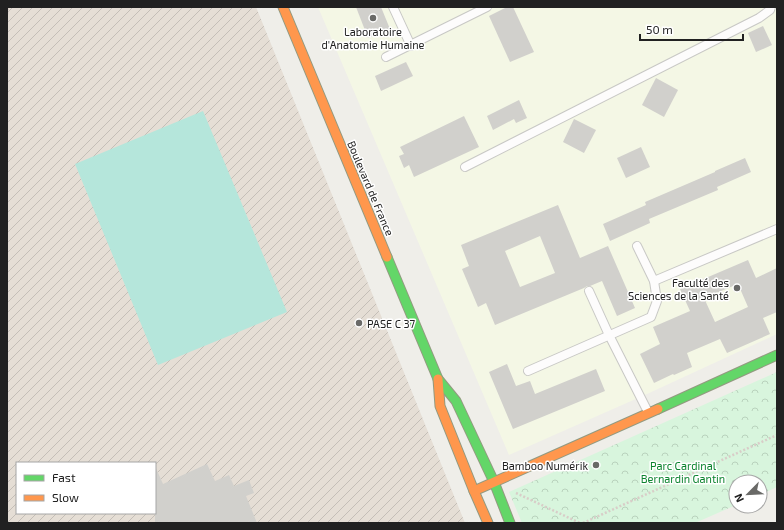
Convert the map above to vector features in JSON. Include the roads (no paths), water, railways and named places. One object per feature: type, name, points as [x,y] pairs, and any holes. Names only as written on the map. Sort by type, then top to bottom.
[{"type":"street","name":"Boulevard de France","points":[[282,7],[438,379],[456,401],[494,482],[510,523]]},
{"type":"street","points":[[474,492],[777,355]]},
{"type":"street","name":"Boulevard de France","points":[[438,379],[440,406],[488,523]]},
{"type":"lane","points":[[393,7],[411,46]]},
{"type":"lane","points":[[386,57],[488,7]]},
{"type":"lane","points":[[465,167],[759,18],[772,7]]},
{"type":"lane","points":[[654,281],[777,229]]},
{"type":"lane","points":[[528,371],[652,317],[657,301],[654,281],[637,246]]},
{"type":"lane","points":[[589,291],[648,413]]},
{"type":"place","name":"Laboratoire d'Anatomie Humaine","points":[[373,18]]},
{"type":"place","name":"Faculté des Sciences de la Santé","points":[[737,288]]},
{"type":"place","name":"PASE C 37","points":[[359,323]]},
{"type":"place","name":"Bamboo Numérik","points":[[596,465]]},
{"type":"park label","name":"Parc Cardinal Bernardin Gantin","points":[[683,471]]}]
